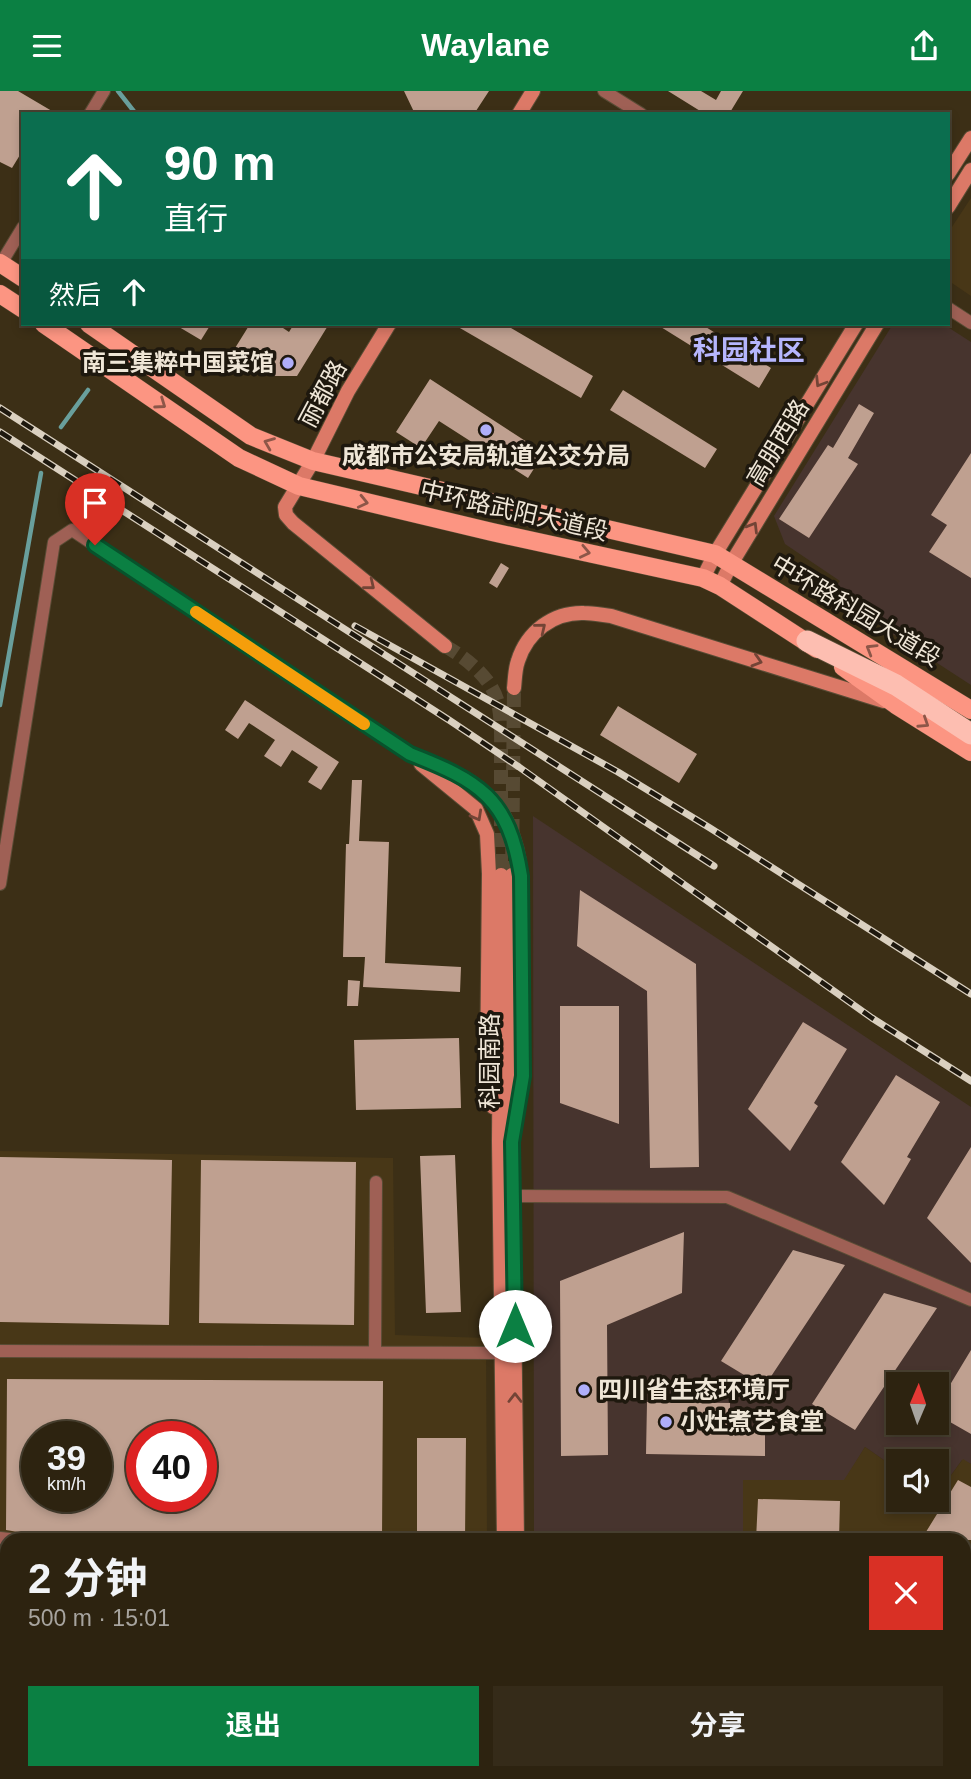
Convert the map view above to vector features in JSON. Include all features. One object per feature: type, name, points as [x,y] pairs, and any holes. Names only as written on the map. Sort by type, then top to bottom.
[{"type":"highway","points":[[807,641],[896,695],[971,734]]},
{"type":"main road","points":[[0,264],[21,277]]},
{"type":"main road","points":[[0,294],[21,308]]},
{"type":"main road","name":"中环路武阳大道段","points":[[47,326],[239,458],[299,486],[703,578],[807,641]]},
{"type":"main road","name":"中环路武阳大道段","points":[[92,326],[251,436],[313,461],[715,554]]},
{"type":"main road","name":"中环路科园大道段","points":[[715,554],[971,710]]},
{"type":"main road","points":[[896,695],[971,752]]},
{"type":"street","points":[[91,112],[104,91]]},
{"type":"street","points":[[520,112],[533,91]]},
{"type":"street","points":[[604,91],[638,112]]},
{"type":"street","points":[[950,171],[971,138]]},
{"type":"street","points":[[950,204],[971,170]]},
{"type":"street","points":[[0,264],[21,230]]},
{"type":"street","points":[[950,309],[971,323]]},
{"type":"street","name":"丽都路","points":[[388,326],[348,391],[313,461],[285,507],[286,515],[444,646]]},
{"type":"street","name":"高朋西路","points":[[703,578],[715,554],[855,326]]},
{"type":"street","name":"高朋西路","points":[[720,586],[876,326]]},
{"type":"street","points":[[0,884],[54,542],[72,530],[410,754],[476,809],[506,875]]},
{"type":"street","points":[[514,688],[517,661],[527,640],[559,615],[582,613],[611,616],[896,695]]},
{"type":"street","points":[[410,754],[444,767],[488,795],[510,829],[506,875],[523,1076],[506,1142]]},
{"type":"street","name":"科园南路","points":[[504,1533],[502,1353],[506,1142],[506,875]]},
{"type":"street","name":"科园南路","points":[[506,1142],[513,1196],[517,1533]]},
{"type":"street","points":[[375,1352],[376,1182]]},
{"type":"street","points":[[513,1196],[727,1197],[971,1300]]},
{"type":"street","points":[[0,1351],[502,1353]]},
{"type":"shaded area","points":[[971,198],[971,296],[950,282],[950,230]]},
{"type":"shaded area","points":[[892,326],[946,326],[971,342],[971,685],[831,594],[840,581],[785,544],[774,516]]},
{"type":"shaded area","points":[[533,816],[971,1107],[971,1464],[962,1460],[949,1478],[949,1449],[886,1449],[886,1462],[865,1447],[845,1480],[744,1480],[743,1533],[534,1533]]},
{"type":"shaded area","points":[[0,1151],[393,1158],[395,1335],[486,1338],[487,1533],[0,1533]]},
{"type":"shaded area","points":[[865,1447],[886,1462],[886,1512],[949,1512],[949,1478],[963,1459],[971,1464],[971,1533],[743,1533],[743,1480],[844,1480]]},
{"type":"building","points":[[0,91],[18,91],[54,112],[21,112],[21,153],[12,168],[0,162]]},
{"type":"building","points":[[404,91],[489,91],[475,112],[414,112]]},
{"type":"building","points":[[668,91],[701,91],[716,100],[721,91],[743,91],[730,112],[702,112]]},
{"type":"building","points":[[177,326],[210,326],[201,340]]},
{"type":"building","points":[[249,326],[280,326],[289,332],[293,326],[328,326],[297,376],[270,376],[232,353]]},
{"type":"building","points":[[456,326],[507,326],[593,376],[581,398]]},
{"type":"building","points":[[659,326],[704,326],[771,368],[759,388]]},
{"type":"building","points":[[430,379],[544,453],[528,478],[439,421],[421,448],[396,432]]},
{"type":"building","points":[[623,390],[717,449],[705,468],[610,410]]},
{"type":"building","points":[[859,404],[874,413],[848,458],[858,464],[809,538],[779,519],[828,445],[833,448]]},
{"type":"building","points":[[971,453],[971,578],[929,552],[947,525],[931,515]]},
{"type":"building","points":[[501,563],[509,568],[497,588],[489,583]]},
{"type":"building","points":[[245,700],[339,762],[321,790],[308,782],[318,767],[292,750],[281,767],[264,756],[275,740],[249,723],[238,739],[225,730]]},
{"type":"building","points":[[618,706],[697,754],[679,783],[600,735]]},
{"type":"building","points":[[352,780],[362,780],[359,841],[389,842],[385,963],[461,967],[460,992],[363,987],[365,957],[343,957],[346,844],[349,844]]},
{"type":"building","points":[[580,890],[696,964],[699,1167],[650,1168],[647,991],[577,946]]},
{"type":"building","points":[[348,980],[360,981],[358,1006],[347,1006]]},
{"type":"building","points":[[560,1006],[619,1006],[619,1124],[560,1103]]},
{"type":"building","points":[[803,1022],[847,1049],[814,1103],[818,1106],[790,1151],[748,1109]]},
{"type":"building","points":[[459,1038],[461,1108],[356,1110],[354,1040]]},
{"type":"building","points":[[896,1075],[940,1102],[907,1157],[911,1159],[884,1205],[841,1162]]},
{"type":"building","points":[[971,1147],[971,1263],[927,1218]]},
{"type":"building","points":[[455,1155],[461,1312],[426,1313],[420,1156]]},
{"type":"building","points":[[0,1157],[172,1160],[169,1325],[0,1322]]},
{"type":"building","points":[[201,1160],[356,1162],[354,1325],[199,1323]]},
{"type":"building","name":"四川省生态环境厅","points":[[684,1232],[682,1293],[607,1325],[608,1455],[561,1456],[560,1281]]},
{"type":"building","points":[[793,1250],[845,1265],[764,1387],[721,1361]]},
{"type":"building","points":[[884,1293],[937,1308],[894,1372],[886,1372],[886,1384],[855,1430],[812,1404]]},
{"type":"building","points":[[971,1350],[971,1434],[949,1421],[949,1386]]},
{"type":"building","points":[[7,1379],[383,1381],[382,1533],[24,1533],[6,1530]]},
{"type":"building","points":[[647,1402],[730,1403],[730,1429],[765,1429],[765,1456],[646,1454]]},
{"type":"building","points":[[417,1438],[466,1438],[465,1533],[417,1533]]},
{"type":"building","points":[[958,1480],[971,1487],[971,1533],[925,1533],[938,1512],[949,1512],[949,1495]]},
{"type":"building","points":[[758,1499],[840,1501],[839,1533],[756,1533]]},
{"type":"waterway","points":[[118,91],[134,112]]},
{"type":"waterway","points":[[61,427],[88,390]]},
{"type":"waterway","points":[[0,705],[41,473]]},
{"type":"tunnel","points":[[445,646],[461,656],[484,677],[498,703],[501,733],[501,875]]},
{"type":"tunnel","points":[[512,875],[514,688]]},
{"type":"railway","points":[[0,408],[714,866]]},
{"type":"railway","points":[[0,432],[449,720],[872,1018],[971,1081]]},
{"type":"railway","points":[[355,626],[618,772],[971,994]]},
{"type":"slow traffic","points":[[196,612],[364,724]]},
{"type":"place","name":"南三集粹中国菜馆","points":[[288,363]]},
{"type":"place","name":"成都市公安局轨道公交分局","points":[[486,430]]},
{"type":"place","name":"四川省生态环境厅","points":[[584,1390]]},
{"type":"place","name":"小灶煮艺食堂","points":[[666,1422]]},
{"type":"district","name":"科园社区","points":[[749,350]]},
{"type":"route","points":[[95,545],[410,754],[444,767],[469,782],[488,795],[504,817],[516,848],[521,876],[523,1076],[512,1142],[515,1326]]}]
